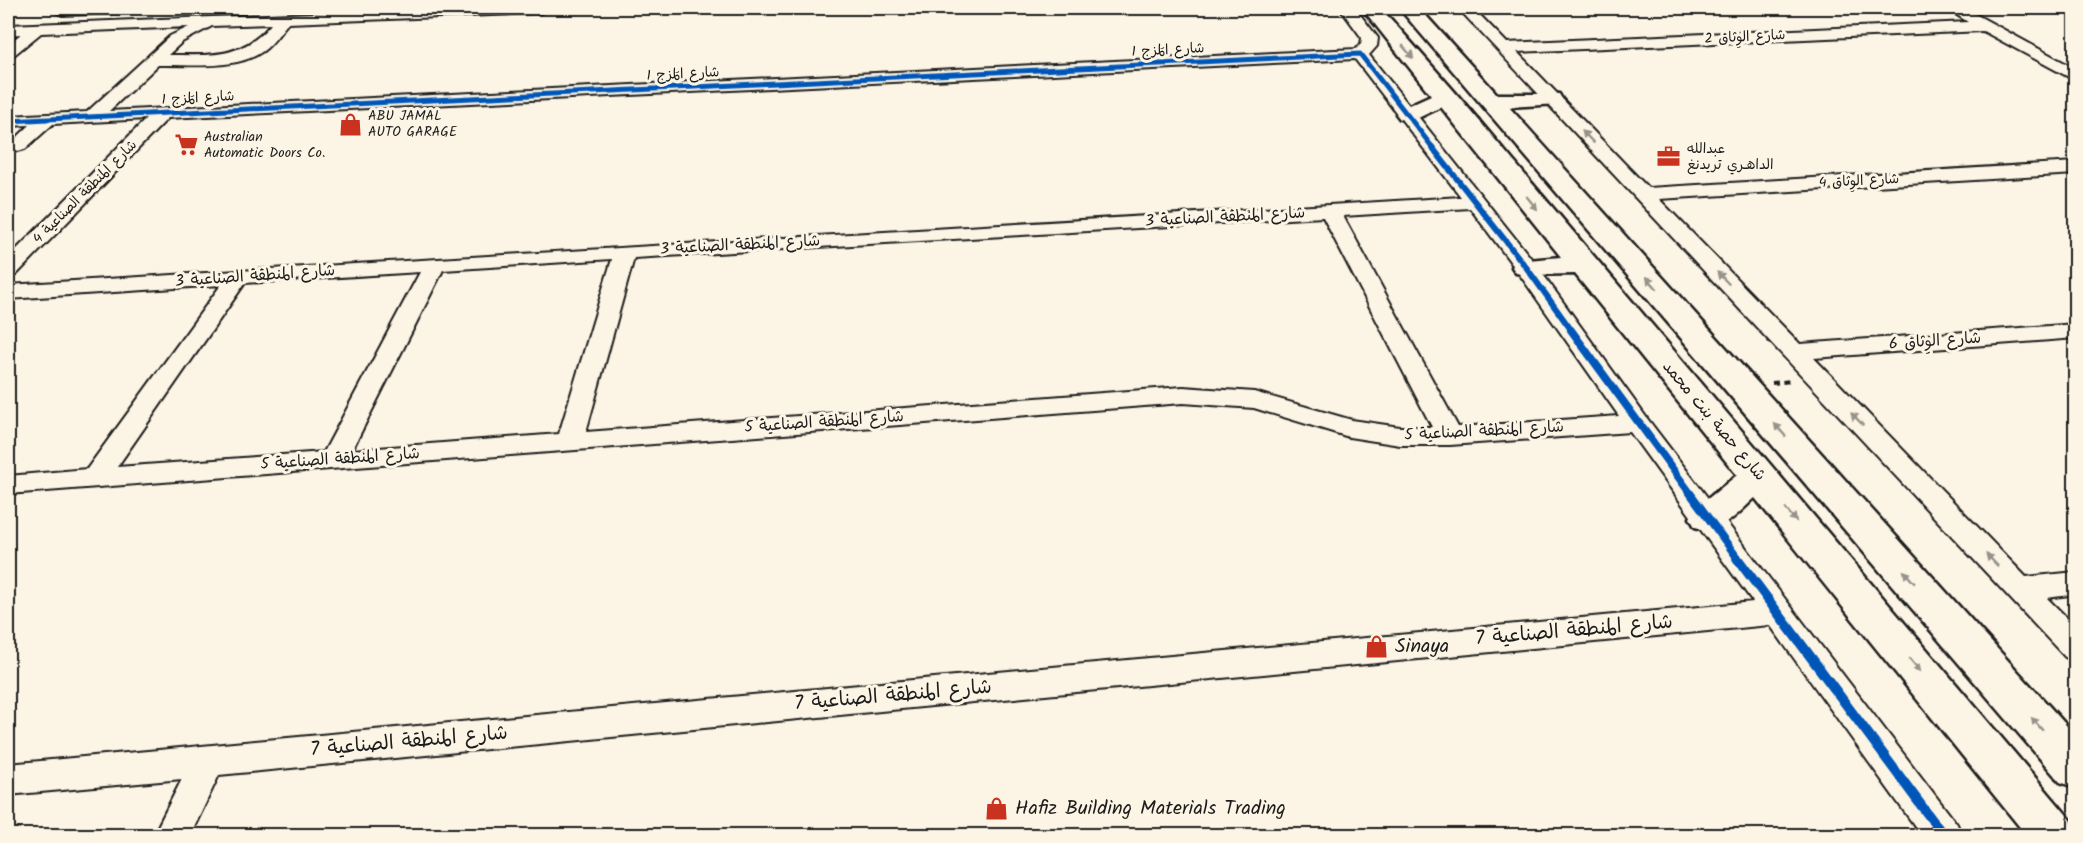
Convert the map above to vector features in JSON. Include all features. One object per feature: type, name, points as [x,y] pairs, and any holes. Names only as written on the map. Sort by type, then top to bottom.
[{"type":"main road","name":"شارع حصة بنت محمد","points":[[1371,8],[2056,836]]},
{"type":"main road","points":[[1409,8],[2076,768]]},
{"type":"main road","points":[[1408,114],[1446,96]]},
{"type":"main road","points":[[1493,101],[1551,99]]},
{"type":"main road","points":[[1526,267],[1583,265]]},
{"type":"main road","points":[[1708,518],[1759,476]]},
{"type":"street","points":[[48,11],[124,8]]},
{"type":"street","points":[[8,30],[423,10],[541,8]]},
{"type":"street","points":[[1348,8],[1370,38],[1369,46],[1360,54],[1473,202],[1526,267],[1637,423],[1944,836]]},
{"type":"street","points":[[1465,8],[2076,648]]},
{"type":"street","points":[[1954,8],[2076,76]]},
{"type":"street","points":[[8,22],[29,14]]},
{"type":"street","points":[[153,60],[229,56],[248,52],[256,48],[284,18]]},
{"type":"street","points":[[93,116],[176,39],[212,21]]},
{"type":"street","points":[[157,24],[175,29],[178,35],[176,39]]},
{"type":"street","name":"شارع الوِثاق 2","points":[[1503,48],[1986,26]]},
{"type":"street","points":[[8,52],[37,29]]},
{"type":"street","name":"شارع المَزج 1","points":[[8,121],[1360,54]]},
{"type":"street","name":"شارع المنطقة الصناعية 4","points":[[8,270],[163,113]]},
{"type":"street","points":[[18,145],[48,119]]},
{"type":"street","name":"شارع الوِثاق 4","points":[[1642,194],[2076,168]]},
{"type":"street","name":"شارع المنطقة الصناعية 3","points":[[8,292],[625,252],[1473,202]]},
{"type":"street","points":[[1330,211],[1450,436]]},
{"type":"street","points":[[570,442],[625,252]]},
{"type":"street","points":[[333,460],[435,264]]},
{"type":"street","points":[[95,478],[238,277]]},
{"type":"street","name":"شارع الوِثاق 6","points":[[1794,352],[2076,331]]},
{"type":"street","name":"شارع المنطقة الصناعية 5","points":[[8,485],[1183,395],[1254,400],[1374,433],[1425,437],[1637,423]]},
{"type":"street","points":[[2019,588],[2076,583]]},
{"type":"street","name":"شارع المنطقة الصناعية 7","points":[[8,780],[1778,612]]},
{"type":"street","points":[[171,836],[209,761]]},
{"type":"cycle path","points":[[8,121],[1360,54],[1526,267],[1637,423],[1944,836]]},
{"type":"place","name":"ABU JAMAL AUTO GARAGE","points":[[350,124]]},
{"type":"place","name":"Australian Automatic Doors Co.","points":[[186,145]]},
{"type":"place","name":"عبدالله الداهـري تريدنغ","points":[[1669,157]]},
{"type":"place","name":"Sinaya","points":[[1377,647]]},
{"type":"place","name":"Hafiz Building Materials Trading","points":[[997,809]]}]
